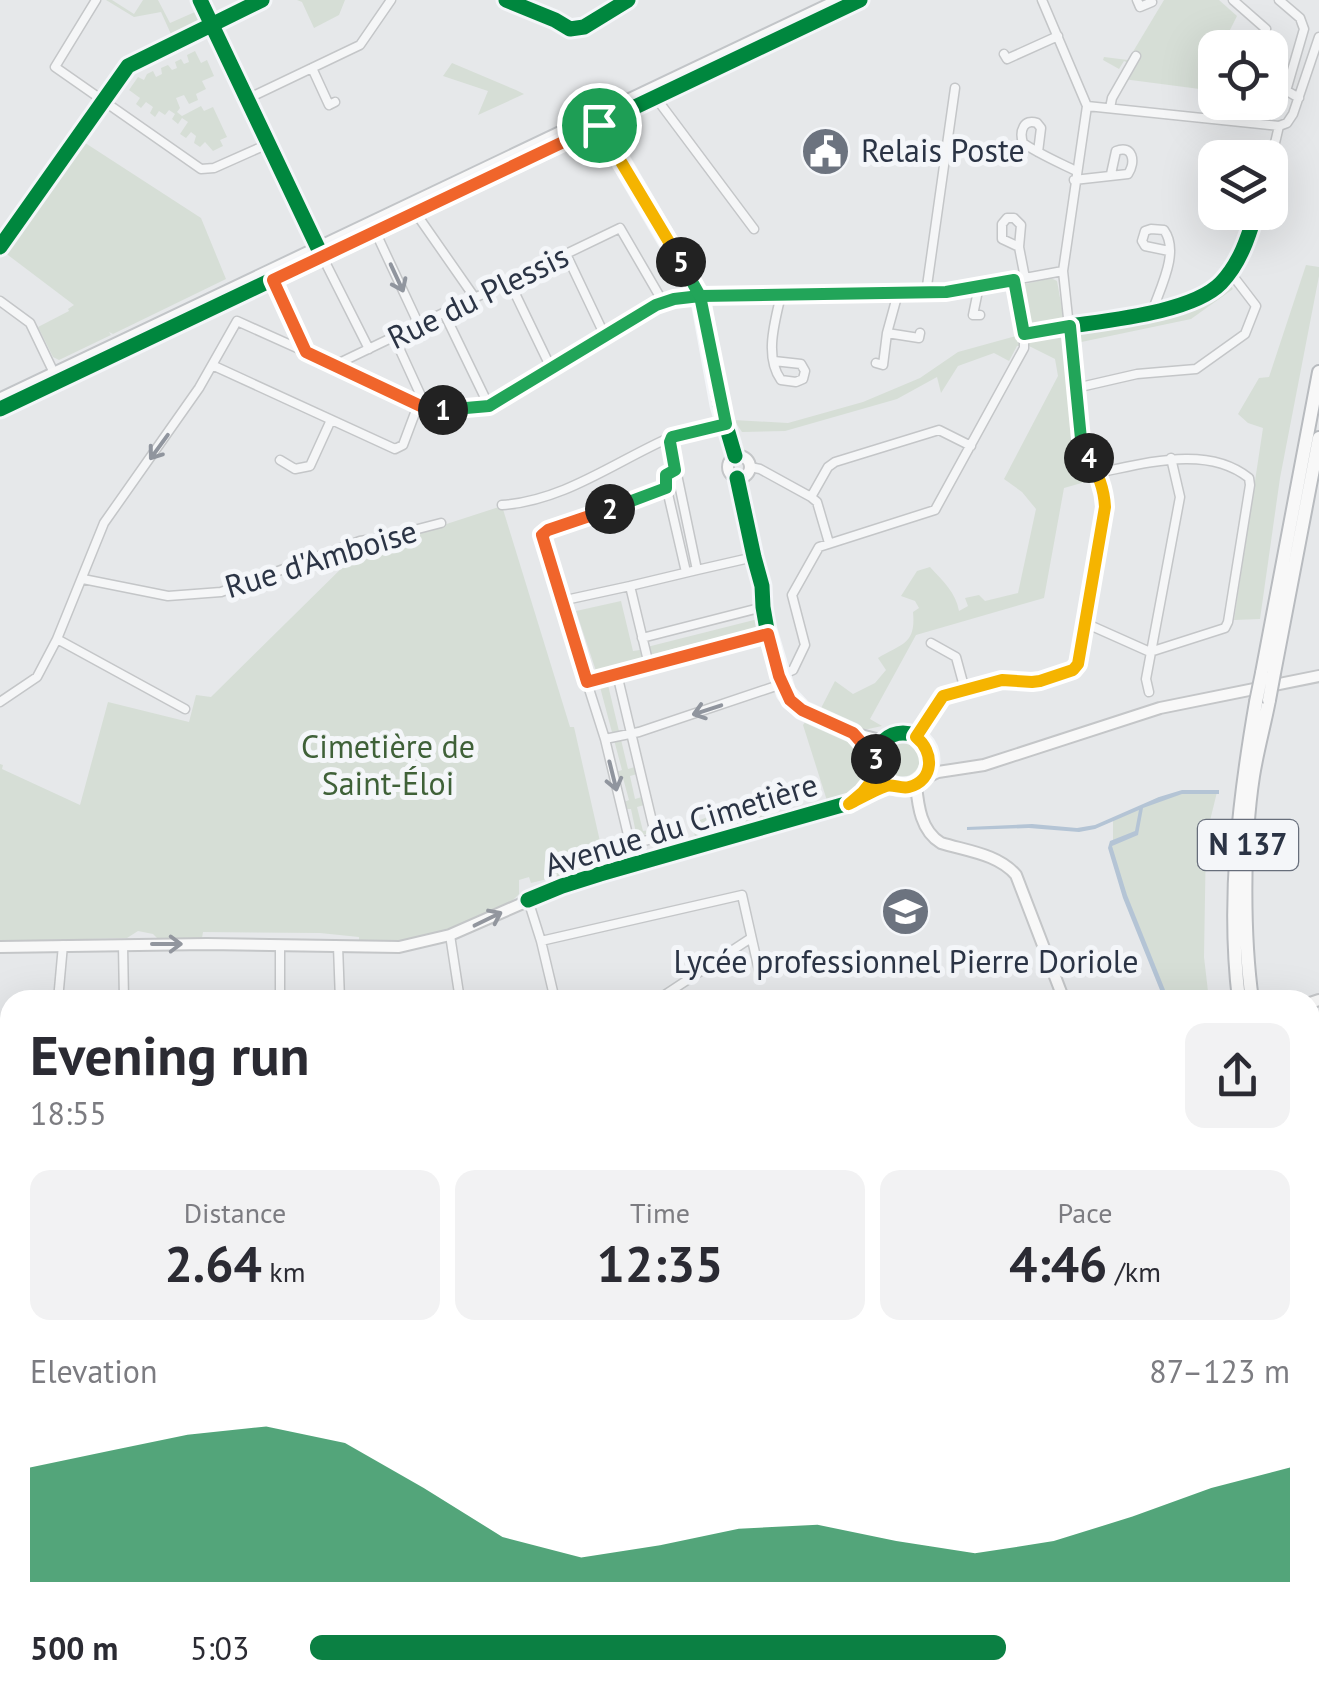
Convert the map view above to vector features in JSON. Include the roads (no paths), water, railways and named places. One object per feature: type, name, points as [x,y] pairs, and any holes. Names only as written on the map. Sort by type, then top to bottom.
[{"type":"highway","name":"N 137","points":[[1245,990],[1253,778],[1319,372]]},
{"type":"highway","name":"N 137","points":[[1268,673],[1319,438]]},
{"type":"main road","points":[[0,409],[273,280],[321,252],[415,212],[839,0]]},
{"type":"main road","points":[[0,399],[597,121],[656,98],[860,0]]},
{"type":"street","points":[[96,0],[55,67],[201,168],[214,168],[268,144]]},
{"type":"street","points":[[200,0],[369,348]]},
{"type":"street","points":[[0,247],[128,66],[262,0]]},
{"type":"street","points":[[247,100],[360,46],[391,0]]},
{"type":"street","points":[[506,0],[556,20],[570,30],[584,27],[628,0]]},
{"type":"street","points":[[916,737],[943,696],[1008,679],[1032,682],[1073,670],[1078,664],[1105,507],[1098,474],[1081,439],[1063,270],[1087,106],[1042,0]]},
{"type":"street","points":[[1137,0],[1140,7],[1152,2]]},
{"type":"street","points":[[1233,0],[1265,30]]},
{"type":"street","points":[[1280,0],[1300,18],[1304,30],[1288,84]]},
{"type":"street","points":[[1004,54],[1006,59],[1058,36]]},
{"type":"street","points":[[1087,106],[1279,126],[1290,120],[1319,37]]},
{"type":"street","points":[[1110,108],[1136,56]]},
{"type":"street","points":[[312,68],[329,105],[335,102]]},
{"type":"street","points":[[926,293],[955,88]]},
{"type":"street","points":[[1288,92],[1299,98]]},
{"type":"street","points":[[656,98],[754,228]]},
{"type":"street","points":[[597,121],[700,296],[735,456]]},
{"type":"street","points":[[1276,140],[1279,126]]},
{"type":"street","points":[[1038,152],[1075,176],[1111,174]]},
{"type":"street","points":[[415,212],[475,298]]},
{"type":"street","name":"Rue du Plessis","points":[[335,365],[620,228],[664,302]]},
{"type":"street","points":[[1024,334],[1152,312],[1204,296],[1230,272],[1243,252],[1250,230]]},
{"type":"street","points":[[375,231],[419,325]]},
{"type":"street","points":[[1019,247],[1025,278]]},
{"type":"street","points":[[1152,312],[1170,251]]},
{"type":"street","points":[[566,254],[605,336]]},
{"type":"street","points":[[0,702],[37,677],[57,639],[104,523],[184,411],[236,321],[435,411],[489,406],[664,302],[700,296],[946,292],[1063,270]]},
{"type":"street","points":[[1076,388],[1137,374],[1196,369],[1245,334],[1256,306],[1230,272]]},
{"type":"street","points":[[273,280],[306,352]]},
{"type":"street","points":[[604,739],[639,732],[780,680],[792,670],[805,645],[792,595],[819,547],[935,510],[1024,348],[1014,280]]},
{"type":"street","points":[[509,282],[551,368]]},
{"type":"street","points":[[979,286],[973,314],[980,316]]},
{"type":"street","points":[[876,363],[884,365],[898,293]]},
{"type":"street","points":[[774,360],[773,328],[781,295]]},
{"type":"street","points":[[0,302],[27,320],[54,373]]},
{"type":"street","points":[[444,312],[489,406]]},
{"type":"street","points":[[888,333],[919,338],[920,332]]},
{"type":"street","points":[[212,365],[399,448],[422,407],[394,337]]},
{"type":"street","points":[[280,460],[295,469],[310,466],[331,420]]},
{"type":"street","points":[[502,505],[572,486],[672,437],[726,424]]},
{"type":"street","points":[[810,497],[835,462],[939,430],[971,446]]},
{"type":"street","points":[[672,437],[696,570]]},
{"type":"street","points":[[735,456],[746,458],[750,467],[748,474],[738,478]]},
{"type":"street","points":[[735,456],[728,468],[738,478],[762,586],[768,634],[780,680],[790,700],[802,710],[853,733],[884,741]]},
{"type":"street","points":[[1149,692],[1146,679],[1150,652],[1180,496],[1171,458]]},
{"type":"street","points":[[1085,623],[1150,652],[1225,628],[1250,485],[1249,478],[1242,473],[1220,464],[1182,458],[1098,474]]},
{"type":"street","points":[[750,467],[816,502],[829,543]]},
{"type":"street","points":[[675,470],[666,475],[666,488],[686,572]]},
{"type":"street","points":[[656,838],[636,843],[629,840],[604,739],[542,542],[543,532],[666,488]]},
{"type":"street","name":"Rue d'Amboise","points":[[83,579],[168,596],[221,592],[360,541],[441,523]]},
{"type":"street","points":[[561,601],[754,557]]},
{"type":"street","points":[[630,586],[649,666]]},
{"type":"street","points":[[642,638],[763,608]]},
{"type":"street","points":[[587,682],[768,634]]},
{"type":"street","points":[[57,639],[186,709]]},
{"type":"street","points":[[932,643],[956,658],[965,690]]},
{"type":"street","points":[[617,674],[660,858]]},
{"type":"street","points":[[902,788],[938,772],[984,765],[1160,708],[1319,676]]},
{"type":"street","points":[[853,733],[876,758]]},
{"type":"street","points":[[918,809],[919,782],[928,772],[930,756],[924,742],[900,733],[884,741],[876,758],[878,773],[902,788],[933,838],[1008,864],[1016,875],[1060,990]]},
{"type":"street","points":[[930,756],[952,768]]},
{"type":"street","name":"Avenue du Cimetière","points":[[849,804],[878,773]]},
{"type":"street","name":"Avenue du Cimetière","points":[[0,947],[400,947],[450,936],[562,886],[849,804],[890,784]]},
{"type":"street","points":[[542,941],[742,895],[760,975]]},
{"type":"street","points":[[528,900],[552,990]]},
{"type":"street","points":[[450,936],[458,990]]},
{"type":"street","points":[[672,990],[751,938]]},
{"type":"street","points":[[59,990],[64,945]]},
{"type":"street","points":[[123,945],[124,990]]},
{"type":"street","points":[[280,945],[280,990]]},
{"type":"street","points":[[338,946],[340,990]]},
{"type":"water","points":[[1182,790],[1219,790],[1219,794],[1182,794],[1143,808],[1138,835],[1112,846],[1165,990],[1160,990],[1123,898],[1108,848],[1110,841],[1135,831],[1139,810],[1079,832],[1029,828],[967,830],[1032,824],[1077,828],[1095,825]]},
{"type":"place","name":"Relais Poste","points":[[826,151]]},
{"type":"place","name":"Lycée professionnel Pierre Doriole","points":[[906,912]]},
{"type":"park label","name":"Cimetière de Saint-Éloi","points":[[388,766]]}]
